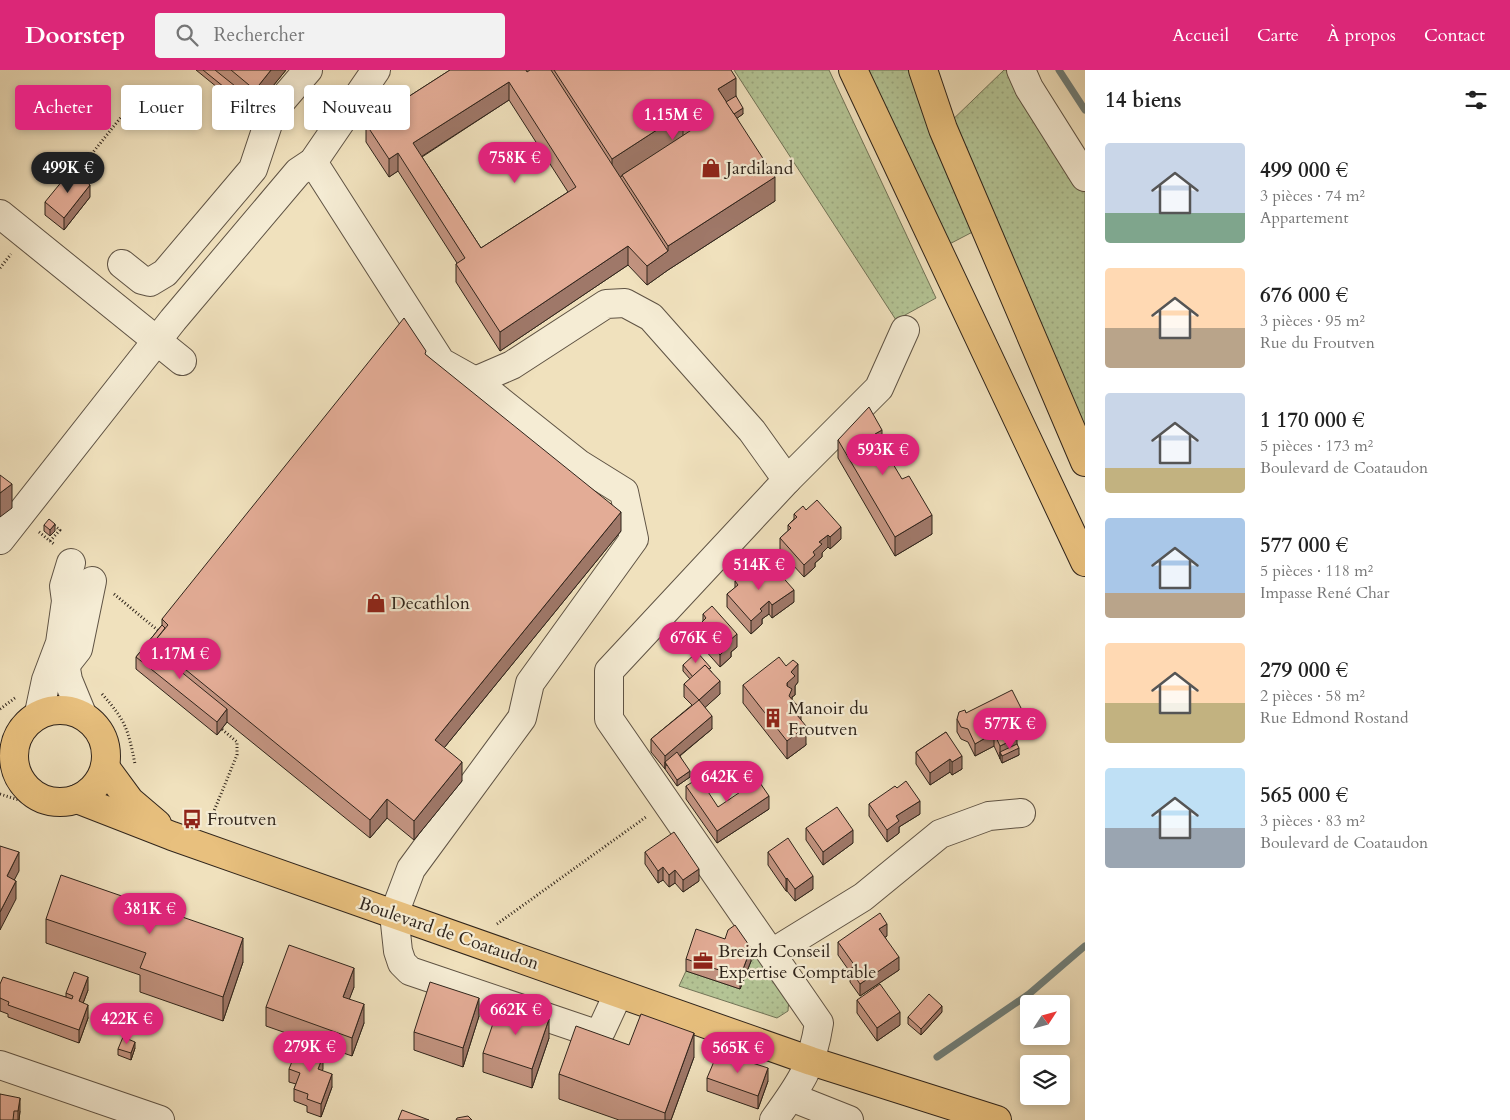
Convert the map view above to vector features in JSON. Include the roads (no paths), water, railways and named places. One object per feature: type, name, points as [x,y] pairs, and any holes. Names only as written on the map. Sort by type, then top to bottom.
[{"type":"main road","points":[[853,70],[1085,562]]},
{"type":"main road","points":[[923,70],[943,129],[1085,462]]},
{"type":"main road","points":[[61,709],[82,714],[97,728],[106,746],[105,767],[95,786],[77,799],[60,802],[42,799],[27,789],[8,771],[20,725],[61,709]]},
{"type":"main road","name":"Boulevard de Coataudon","points":[[105,767],[130,801],[172,836]]},
{"type":"main road","name":"Boulevard de Coataudon","points":[[77,799],[202,847],[810,1061]]},
{"type":"main road","points":[[810,1061],[941,1120]]},
{"type":"main road","points":[[810,1061],[997,1120]]},
{"type":"street","points":[[122,264],[142,280],[150,282],[166,273],[253,169],[272,112],[308,70]]},
{"type":"street","points":[[0,540],[173,320],[298,172],[313,162],[376,70]]},
{"type":"street","points":[[1021,70],[1028,88],[1085,177]]},
{"type":"street","points":[[313,162],[441,362],[476,381],[579,464],[624,492],[634,539],[530,683],[522,718],[412,869],[394,914],[398,950],[402,963],[410,970],[420,974],[596,1034],[601,1031],[618,994]]},
{"type":"street","points":[[0,214],[182,361]]},
{"type":"street","points":[[476,381],[512,365],[606,304],[625,303],[651,317],[752,432],[787,480]]},
{"type":"street","points":[[774,1120],[801,1083],[810,1061],[819,1023],[609,719],[608,671],[787,480],[879,388],[905,330]]},
{"type":"street","points":[[20,725],[63,654],[78,649],[84,572],[66,601],[63,654],[68,680],[82,714]]},
{"type":"street","points":[[772,953],[863,897],[940,834],[989,816],[1021,814]]},
{"type":"street","points":[[0,1065],[160,1120]]},
{"type":"street","points":[[791,1096],[849,1120]]},
{"type":"waterway","points":[[1059,70],[1085,110]]},
{"type":"waterway","points":[[937,1057],[1029,994],[1085,946]]},
{"type":"place","name":"Jardiland","points":[[711,168]]},
{"type":"place","name":"Decathlon","points":[[376,603]]},
{"type":"place","name":"Manoir du Froutven","points":[[773,718]]},
{"type":"place","name":"Froutven","points":[[192,819]]},
{"type":"place","name":"Breizh Conseil Expertise Comptable","points":[[703,961]]}]
